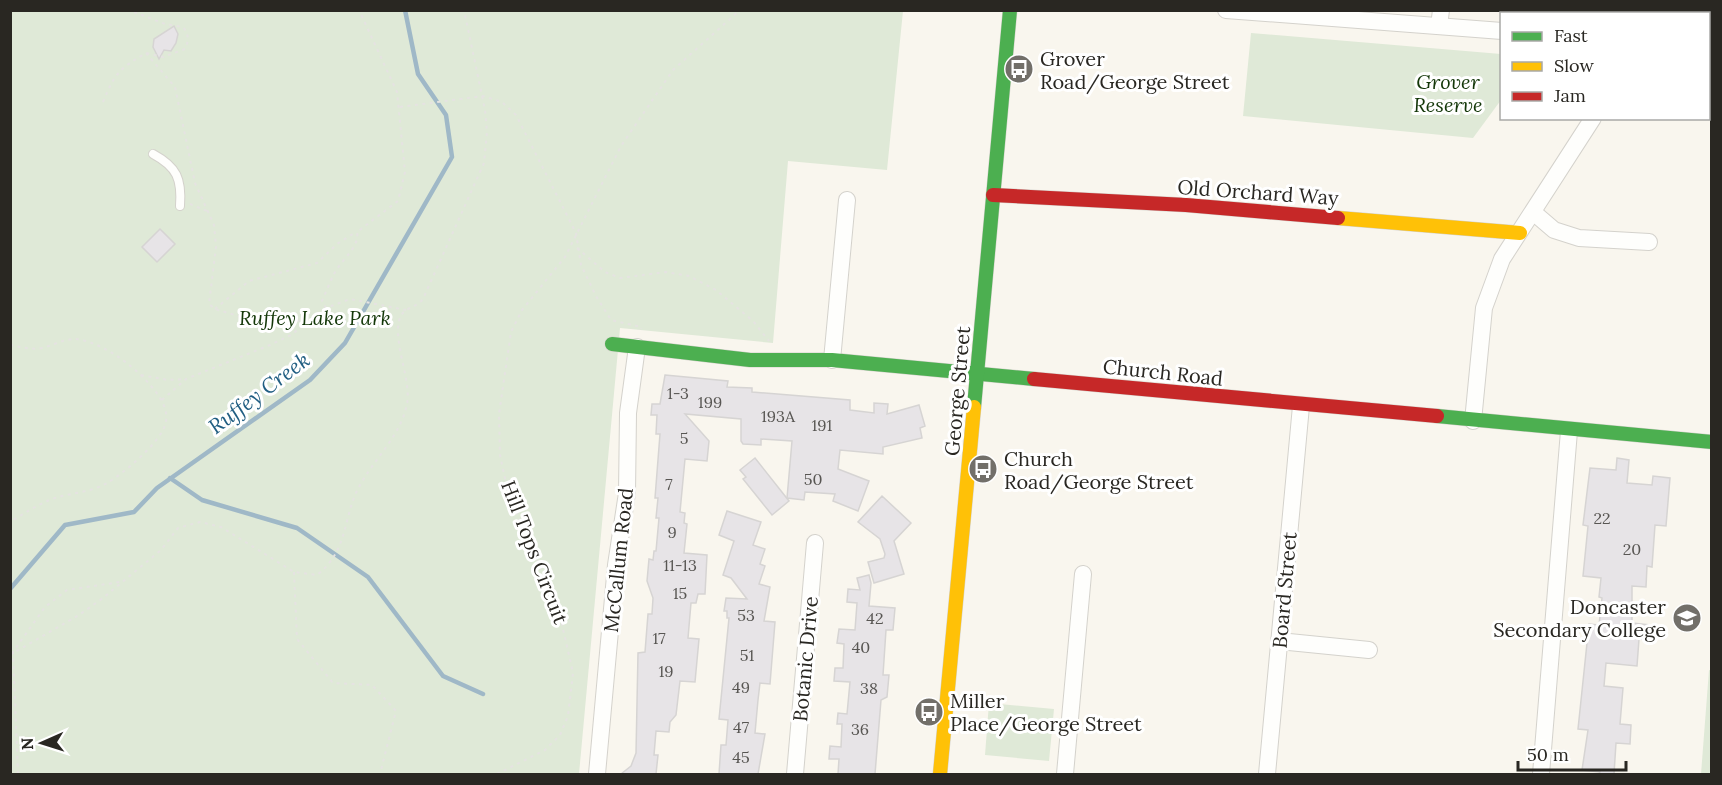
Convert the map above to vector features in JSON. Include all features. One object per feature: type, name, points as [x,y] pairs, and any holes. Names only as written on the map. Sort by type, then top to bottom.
[{"type":"street","name":"George Street","points":[[940,774],[1010,10]]},
{"type":"street","points":[[1226,10],[1440,18],[1500,31]]},
{"type":"street","points":[[1473,421],[1484,308],[1503,259],[1592,120]]},
{"type":"street","name":"Old Orchard Way","points":[[993,195],[1186,205],[1520,232]]},
{"type":"street","points":[[832,360],[847,200]]},
{"type":"street","points":[[1533,212],[1554,230],[1579,238],[1649,242]]},
{"type":"street","name":"Church Road","points":[[612,344],[750,360],[832,360],[1301,406],[1712,442]]},
{"type":"street","name":"McCallum Road","points":[[597,774],[616,565],[627,493],[628,413],[637,346]]},
{"type":"street","name":"Board Street","points":[[1267,774],[1301,406]]},
{"type":"street","points":[[1541,774],[1569,430]]},
{"type":"street","name":"Botanic Drive","points":[[795,774],[815,543]]},
{"type":"street","points":[[1065,774],[1083,574]]},
{"type":"street","points":[[1279,641],[1369,650]]},
{"type":"lane","points":[[153,154],[165,161],[179,176],[180,202]]},
{"type":"path","points":[[129,10],[165,24],[176,24],[187,33],[185,49],[163,57],[146,52]]},
{"type":"path","points":[[215,309],[249,281],[317,263],[337,244],[378,218],[398,201],[405,172],[397,92],[359,10]]},
{"type":"path","points":[[12,654],[80,615],[160,550],[178,528],[200,522],[221,527],[294,572],[317,575],[326,568],[342,544],[356,492],[382,456],[405,412],[409,389],[398,336],[400,316],[406,310],[417,307],[423,299],[484,163],[487,132],[483,96],[464,10]]},
{"type":"path","name":"Hill Tops Circuit","points":[[497,774],[545,750],[560,735],[568,716],[573,690],[570,655],[558,607],[508,493],[500,455],[500,414],[504,373],[516,320],[565,257],[621,146],[673,70],[740,10]]},
{"type":"path","points":[[104,102],[114,76],[146,52]]},
{"type":"path","points":[[146,52],[175,87],[186,149],[195,183],[214,225],[216,247],[208,304],[215,309],[261,323],[310,320]]},
{"type":"path","points":[[400,107],[483,96],[501,102],[516,115],[576,234],[577,248],[596,296],[611,320],[641,327],[637,346]]},
{"type":"path","points":[[180,202],[207,211]]},
{"type":"path","points":[[326,308],[322,301],[334,273],[353,248],[358,238],[357,232]]},
{"type":"path","points":[[577,248],[605,272],[620,278],[666,272],[689,276],[716,290],[753,321],[772,344]]},
{"type":"path","points":[[140,375],[168,380],[186,379],[270,345],[326,308],[350,299],[380,303],[406,310]]},
{"type":"path","points":[[10,345],[41,348],[66,340],[81,340],[104,349],[140,375],[162,400],[166,422],[161,434],[132,465],[107,484],[56,498],[29,509],[10,522]]},
{"type":"path","points":[[162,400],[186,379]]},
{"type":"path","points":[[294,572],[297,639],[333,683],[372,685],[396,711],[380,774]]},
{"type":"path","points":[[18,774],[12,654],[45,607],[67,590],[120,582]]},
{"type":"green space","name":"Ruffey Lake Park","points":[[10,11],[903,11],[887,170],[788,161],[773,343],[620,328],[579,774],[11,774]]},
{"type":"green space","name":"Grover Reserve","points":[[1251,33],[1500,54],[1500,101],[1473,138],[1243,116]]},
{"type":"green space","points":[[1709,670],[1712,671],[1711,774],[1701,774]]},
{"type":"green space","points":[[989,703],[1054,709],[1049,761],[985,755]]},
{"type":"building","points":[[174,26],[178,34],[176,43],[171,51],[164,50],[159,59],[153,47],[154,39]]},
{"type":"building","points":[[160,229],[175,244],[157,262],[142,247]]},
{"type":"building","points":[[665,375],[728,381],[727,387],[752,388],[752,392],[850,400],[850,410],[874,413],[874,403],[888,404],[887,414],[919,405],[925,426],[920,428],[922,438],[883,447],[883,454],[840,450],[838,469],[869,481],[858,511],[833,501],[835,494],[805,492],[804,500],[787,498],[792,441],[761,439],[761,445],[743,444],[741,419],[685,414],[709,441],[707,461],[685,459],[680,512],[685,513],[684,523],[687,524],[684,553],[707,555],[705,594],[698,594],[696,603],[691,603],[688,638],[699,639],[695,682],[680,681],[676,715],[670,722],[669,732],[656,731],[654,755],[658,755],[656,774],[621,774],[631,766],[636,753],[638,653],[645,652],[648,614],[652,614],[653,598],[647,581],[649,559],[653,560],[654,551],[656,551],[659,518],[656,518],[658,498],[655,498],[660,434],[656,434],[657,415],[651,415],[652,404],[660,404]]},
{"type":"building","points":[[755,458],[789,501],[772,515],[743,479],[746,477],[740,470]]},
{"type":"building","points":[[1617,458],[1629,460],[1627,483],[1652,485],[1653,476],[1670,478],[1666,526],[1655,525],[1652,567],[1647,566],[1646,587],[1632,586],[1632,623],[1650,625],[1649,640],[1639,639],[1637,666],[1606,663],[1604,686],[1623,688],[1620,724],[1631,725],[1630,744],[1616,743],[1614,774],[1599,774],[1600,772],[1582,770],[1588,730],[1578,729],[1589,624],[1599,625],[1602,598],[1599,597],[1601,578],[1583,576],[1588,526],[1583,525],[1590,468],[1616,470]]},
{"type":"building","points":[[882,496],[911,523],[894,541],[904,574],[874,583],[868,562],[884,558],[885,554],[880,539],[858,522]]},
{"type":"building","points":[[727,511],[761,522],[753,545],[765,549],[760,564],[765,566],[759,584],[770,587],[764,621],[775,622],[770,684],[760,683],[758,700],[755,733],[765,734],[758,774],[719,774],[721,745],[726,745],[728,720],[719,719],[729,618],[727,618],[727,611],[724,611],[726,598],[747,599],[731,578],[723,575],[734,541],[719,535]]},
{"type":"building","points":[[869,575],[871,583],[869,606],[895,608],[893,630],[886,630],[883,675],[889,675],[887,697],[881,700],[875,774],[838,774],[839,759],[829,759],[830,746],[841,747],[842,724],[837,724],[838,713],[847,714],[850,682],[834,681],[835,668],[843,668],[844,644],[837,643],[839,629],[855,630],[857,603],[847,602],[848,589],[860,590],[857,578]]},
{"type":"waterway","name":"Ruffey Creek","points":[[10,589],[65,525],[134,512],[157,488],[310,380],[345,343],[452,157],[446,115],[418,74],[405,10]]},
{"type":"waterway","points":[[170,478],[202,500],[297,528],[368,577],[443,676],[483,694]]},
{"type":"traffic: fast","points":[[974,407],[1010,10]]},
{"type":"traffic: fast","points":[[612,344],[750,360],[832,360],[1034,379]]},
{"type":"traffic: fast","points":[[1437,416],[1712,442]]},
{"type":"traffic: slow","points":[[1338,218],[1520,233]]},
{"type":"traffic: slow","points":[[940,774],[974,407]]},
{"type":"traffic: jam","points":[[993,195],[1186,205],[1338,218]]},
{"type":"traffic: jam","points":[[1034,379],[1437,416]]},
{"type":"place","name":"Grover Road/George Street","points":[[1019,69]]},
{"type":"place","name":"Church Road/George Street","points":[[983,469]]},
{"type":"place","name":"Doncaster Secondary College","points":[[1687,618]]},
{"type":"place","name":"Miller Place/George Street","points":[[929,712]]}]
